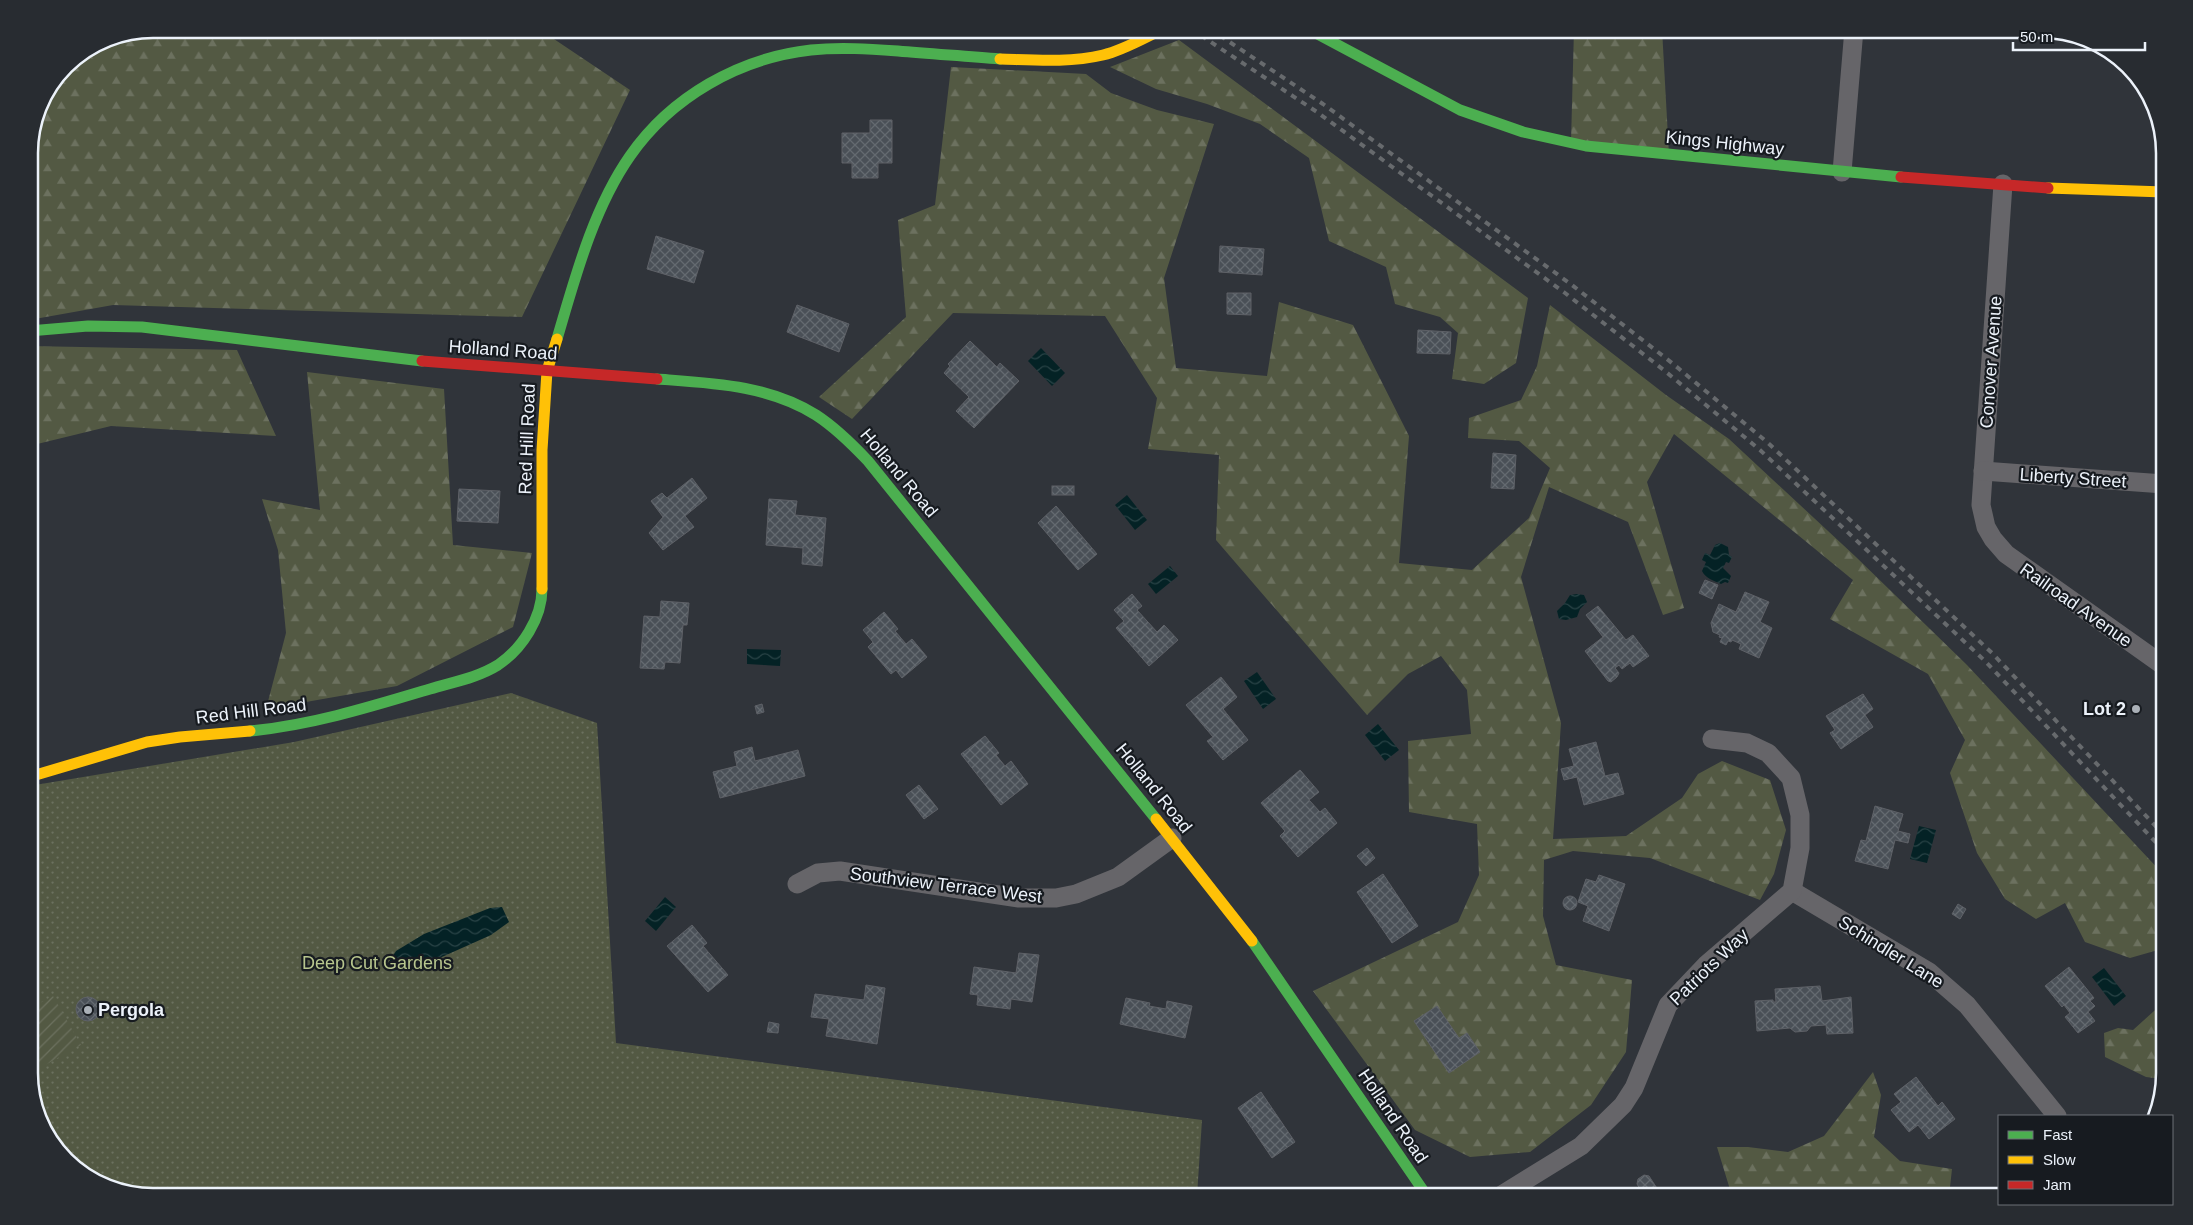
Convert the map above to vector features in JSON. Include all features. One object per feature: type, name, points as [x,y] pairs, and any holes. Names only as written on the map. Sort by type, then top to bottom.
[{"type":"street","name":"Red Hill Road","points":[[38,774],[128,747],[164,739],[291,726],[348,714],[478,674],[498,665],[523,642],[538,611],[542,593],[542,450],[547,371],[570,295],[596,222],[614,183],[630,156],[654,127],[679,104],[710,82],[759,61],[810,50],[850,48],[1001,59],[1062,61],[1103,55],[1145,38]]},
{"type":"street","name":"Kings Highway","points":[[1323,38],[1460,110],[1523,132],[1586,146],[1842,172],[2065,188],[2155,192]]},
{"type":"street","points":[[1842,172],[1853,38]]},
{"type":"street","name":"Conover Avenue","points":[[1993,539],[1986,527],[1981,505],[2003,184]]},
{"type":"street","name":"Holland Road","points":[[38,329],[88,326],[142,327],[409,360],[713,383],[750,388],[794,402],[832,425],[868,461],[1172,838],[1261,953],[1422,1188]]},
{"type":"street","name":"Liberty Street","points":[[1983,471],[2155,483]]},
{"type":"street","name":"Railroad Avenue","points":[[1993,539],[2015,562],[2156,660]]},
{"type":"street","points":[[1712,739],[1747,744],[1768,753],[1791,778],[1800,815],[1800,848],[1792,891]]},
{"type":"street","name":"Southview Terrace West","points":[[797,884],[818,873],[840,871],[1019,898],[1056,898],[1076,894],[1118,877],[1172,838]]},
{"type":"street","name":"Schindler Lane","points":[[1792,891],[1929,972],[1967,1005],[2056,1115]]},
{"type":"street","name":"Patriots Way","points":[[1513,1188],[1581,1146],[1623,1104],[1634,1088],[1668,1005],[1706,965],[1792,891]]},
{"type":"green space","points":[[145,38],[552,38],[630,90],[522,317],[113,305],[38,318],[38,137],[41,123],[46,108],[61,82],[82,61],[108,46],[123,41]]},
{"type":"green space","points":[[1574,38],[1662,38],[1669,155],[1571,142]]},
{"type":"green space","points":[[1179,40],[1528,298],[1516,363],[1484,384],[1452,379],[1458,333],[1440,317],[1395,304],[1386,267],[1329,241],[1309,158],[1260,124],[1207,104],[1156,89],[1110,67]]},
{"type":"green space","points":[[951,67],[1086,74],[1111,93],[1157,110],[1214,124],[1164,278],[1176,368],[1267,376],[1279,302],[1353,325],[1409,436],[1399,563],[1472,570],[1529,518],[1550,468],[1519,441],[1468,438],[1469,418],[1521,400],[1537,366],[1550,305],[1666,395],[1729,439],[1856,557],[1967,665],[2156,866],[2156,951],[2130,958],[2085,942],[2065,903],[2036,919],[2005,899],[1977,853],[1950,773],[1965,740],[1928,674],[1830,619],[1853,580],[1674,434],[1647,482],[1684,608],[1663,615],[1628,522],[1549,487],[1521,577],[1561,723],[1553,839],[1626,836],[1682,798],[1698,774],[1722,761],[1770,780],[1786,830],[1774,874],[1760,900],[1650,858],[1573,851],[1544,860],[1543,916],[1556,965],[1632,980],[1626,1052],[1591,1105],[1530,1152],[1470,1157],[1415,1130],[1313,991],[1458,922],[1479,875],[1477,824],[1409,812],[1408,741],[1471,734],[1467,690],[1441,656],[1408,674],[1367,715],[1216,540],[1219,455],[1148,449],[1157,398],[1105,316],[953,313],[852,419],[819,397],[906,317],[898,220],[935,205]]},
{"type":"green space","points":[[38,346],[237,350],[276,436],[111,426],[38,444]]},
{"type":"green space","points":[[307,372],[444,389],[453,545],[532,553],[513,627],[397,686],[266,709],[286,633],[278,550],[262,499],[320,510]]},
{"type":"green space","name":"Deep Cut Gardens","points":[[511,693],[597,723],[616,1043],[1202,1120],[1198,1188],[152,1188],[137,1187],[108,1179],[89,1168],[66,1148],[49,1123],[40,1095],[38,1080],[38,785],[294,742]]},
{"type":"green space","points":[[53,996],[81,1045],[38,1069],[38,1004]]},
{"type":"green space","points":[[2156,1009],[2156,1078],[2146,1077],[2105,1057],[2104,1033],[2118,1028],[2133,1030]]},
{"type":"green space","points":[[1873,1072],[1881,1095],[1874,1137],[1900,1161],[1952,1169],[1950,1188],[1730,1188],[1717,1147],[1748,1147],[1788,1152],[1824,1136]]},
{"type":"water","points":[[1041,348],[1065,373],[1052,386],[1028,361]]},
{"type":"water","points":[[1127,495],[1147,520],[1135,530],[1115,505]]},
{"type":"water","points":[[1720,543],[1728,547],[1729,555],[1732,557],[1723,568],[1731,576],[1728,583],[1721,584],[1708,578],[1702,571],[1706,562],[1702,560],[1705,553],[1710,555],[1715,545]]},
{"type":"water","points":[[1170,566],[1178,576],[1156,594],[1148,584]]},
{"type":"water","points":[[1570,595],[1584,595],[1587,602],[1580,609],[1577,617],[1566,620],[1559,619],[1557,611]]},
{"type":"water","points":[[747,649],[781,650],[780,666],[747,664]]},
{"type":"water","points":[[1257,672],[1276,699],[1263,709],[1244,681]]},
{"type":"water","points":[[1378,724],[1399,750],[1385,761],[1365,735]]},
{"type":"water","points":[[1919,826],[1936,830],[1927,863],[1910,859]]},
{"type":"water","points":[[665,897],[676,907],[656,931],[645,921]]},
{"type":"water","points":[[502,907],[509,922],[491,935],[415,969],[391,971],[387,965],[396,951],[424,934],[490,908]]},
{"type":"water","points":[[2104,968],[2126,996],[2114,1006],[2092,977]]},
{"type":"building","points":[[870,120],[892,120],[892,163],[878,163],[878,178],[852,178],[852,163],[842,163],[842,133],[870,133]]},
{"type":"building","points":[[656,236],[704,251],[694,283],[647,269]]},
{"type":"building","points":[[1220,246],[1264,249],[1262,275],[1219,272]]},
{"type":"building","points":[[1227,293],[1251,293],[1251,315],[1227,314]]},
{"type":"building","points":[[797,305],[849,324],[839,352],[787,332]]},
{"type":"building","points":[[1418,330],[1451,332],[1450,354],[1417,353]]},
{"type":"building","points":[[970,341],[997,367],[1000,363],[1019,381],[974,428],[956,411],[969,397],[944,373],[950,366],[948,364]]},
{"type":"building","points":[[1493,453],[1516,455],[1514,489],[1491,488]]},
{"type":"building","points":[[692,478],[707,498],[685,516],[694,527],[663,550],[649,533],[663,517],[651,501],[662,493],[667,498]]},
{"type":"building","points":[[1052,486],[1074,486],[1074,495],[1052,495]]},
{"type":"building","points":[[459,489],[500,491],[498,523],[457,521]]},
{"type":"building","points":[[769,499],[797,501],[795,515],[826,518],[822,566],[802,564],[803,548],[766,545]]},
{"type":"building","points":[[1056,506],[1097,554],[1078,570],[1038,523]]},
{"type":"building","points":[[1705,580],[1718,585],[1712,599],[1699,593]]},
{"type":"building","points":[[1745,592],[1769,602],[1760,622],[1772,628],[1759,658],[1739,649],[1741,644],[1732,640],[1731,642],[1728,641],[1726,645],[1720,642],[1722,638],[1713,632],[1711,623],[1719,604],[1736,612]]},
{"type":"building","points":[[1132,594],[1142,606],[1137,610],[1157,632],[1164,625],[1178,640],[1149,666],[1116,628],[1124,621],[1114,610]]},
{"type":"building","points":[[661,601],[689,603],[687,625],[683,625],[680,663],[665,662],[664,669],[640,668],[644,616],[660,617]]},
{"type":"building","points":[[1598,606],[1626,640],[1633,635],[1649,656],[1633,667],[1630,663],[1622,669],[1619,665],[1615,668],[1619,673],[1611,682],[1608,681],[1585,651],[1603,637],[1586,615]]},
{"type":"building","points":[[884,612],[898,629],[895,631],[906,644],[912,639],[927,657],[902,678],[896,670],[891,674],[868,647],[873,642],[863,630]]},
{"type":"building","points":[[1221,677],[1237,697],[1223,709],[1248,740],[1223,760],[1207,741],[1213,737],[1186,705]]},
{"type":"building","points":[[1863,694],[1873,709],[1865,715],[1873,727],[1841,749],[1830,733],[1835,730],[1826,716]]},
{"type":"building","points":[[762,704],[764,712],[757,714],[755,706]]},
{"type":"building","points":[[985,736],[999,753],[996,755],[1005,766],[1011,761],[1028,784],[1001,805],[961,754]]},
{"type":"building","points":[[1596,742],[1605,776],[1618,773],[1624,794],[1584,805],[1577,777],[1564,780],[1561,769],[1574,766],[1569,749]]},
{"type":"building","points":[[752,747],[755,761],[798,750],[805,776],[720,798],[713,772],[737,766],[734,752]]},
{"type":"building","points":[[1300,770],[1319,792],[1309,800],[1320,812],[1325,808],[1337,823],[1298,857],[1280,836],[1285,831],[1261,803]]},
{"type":"building","points":[[919,785],[938,809],[924,819],[906,795]]},
{"type":"building","points":[[1875,806],[1903,814],[1898,831],[1910,834],[1908,843],[1895,840],[1888,869],[1855,861],[1861,840],[1866,841]]},
{"type":"building","points":[[1367,848],[1375,858],[1366,866],[1357,856]]},
{"type":"building","points":[[1383,874],[1418,926],[1392,943],[1357,892]]},
{"type":"building","points":[[1599,875],[1625,884],[1609,931],[1583,921],[1588,906],[1578,902],[1586,879],[1596,882]]},
{"type":"building","points":[[1567,896],[1573,896],[1577,903],[1573,910],[1567,910],[1563,906],[1563,900]]},
{"type":"building","points":[[1958,904],[1966,909],[1960,919],[1952,914]]},
{"type":"building","points":[[692,925],[707,943],[703,946],[728,975],[708,992],[667,946]]},
{"type":"building","points":[[1019,953],[1039,955],[1032,1002],[1011,999],[1010,1009],[977,1005],[978,995],[970,994],[974,967],[1016,973]]},
{"type":"building","points":[[2069,967],[2094,998],[2090,1001],[2095,1006],[2088,1012],[2095,1021],[2078,1033],[2065,1017],[2070,1013],[2064,1005],[2062,1007],[2045,986]]},
{"type":"building","points":[[866,985],[885,988],[877,1044],[826,1036],[829,1019],[811,1017],[815,994],[864,1000]]},
{"type":"building","points":[[1820,986],[1822,1001],[1851,997],[1853,1033],[1827,1034],[1826,1025],[1811,1026],[1807,1031],[1795,1032],[1790,1028],[1757,1031],[1755,1001],[1773,1000],[1773,1002],[1776,1002],[1775,989]]},
{"type":"building","name":"Pergola","points":[[88,997],[96,1001],[100,1009],[96,1017],[88,1021],[80,1017],[76,1009],[80,1001]]},
{"type":"building","points":[[1126,998],[1150,1003],[1149,1006],[1166,1009],[1167,1001],[1192,1006],[1185,1038],[1120,1024]]},
{"type":"building","points":[[1437,1006],[1459,1038],[1467,1033],[1480,1052],[1449,1073],[1414,1021]]},
{"type":"building","points":[[769,1022],[779,1024],[778,1033],[767,1032]]},
{"type":"building","points":[[1916,1077],[1938,1106],[1942,1102],[1955,1119],[1929,1139],[1918,1125],[1909,1132],[1891,1110],[1901,1102],[1894,1094]]},
{"type":"building","points":[[1261,1092],[1295,1142],[1272,1158],[1238,1108]]},
{"type":"building","points":[[1644,1175],[1649,1176],[1657,1188],[1639,1188],[1637,1184],[1638,1179]]},
{"type":"railway","points":[[1205,38],[1317,112],[1565,293],[1665,371],[1760,450],[1985,661],[2156,842]]},
{"type":"railway","points":[[1224,38],[1323,104],[1572,285],[1672,363],[1767,442],[1992,653],[2156,826]]},
{"type":"traffic: fast","points":[[1325,38],[1460,110],[1523,132],[1586,146],[1901,177]]},
{"type":"traffic: fast","points":[[557,339],[586,244],[617,177],[630,156],[665,116],[709,84],[733,71],[758,62],[784,54],[811,50],[865,49],[1000,59]]},
{"type":"traffic: fast","points":[[38,330],[88,326],[142,327],[422,361]]},
{"type":"traffic: fast","points":[[657,379],[719,384],[759,391],[779,397],[816,415],[850,442],[868,461],[1156,819]]},
{"type":"traffic: fast","points":[[250,731],[296,724],[341,714],[482,673],[498,665],[522,642],[534,622],[541,600],[542,589]]},
{"type":"traffic: fast","points":[[1252,941],[1422,1188]]},
{"type":"traffic: slow","points":[[1000,59],[1052,60],[1090,58],[1119,50],[1146,38]]},
{"type":"traffic: slow","points":[[2048,188],[2155,192]]},
{"type":"traffic: slow","points":[[542,589],[542,450],[547,371],[557,339]]},
{"type":"traffic: slow","points":[[38,774],[147,742],[250,731]]},
{"type":"traffic: slow","points":[[1156,819],[1252,941]]},
{"type":"traffic: jam","points":[[1901,177],[2048,188]]},
{"type":"traffic: jam","points":[[422,361],[657,379]]},
{"type":"place","name":"Lot 2","points":[[2136,709]]},
{"type":"place","name":"Pergola","points":[[88,1010]]}]
